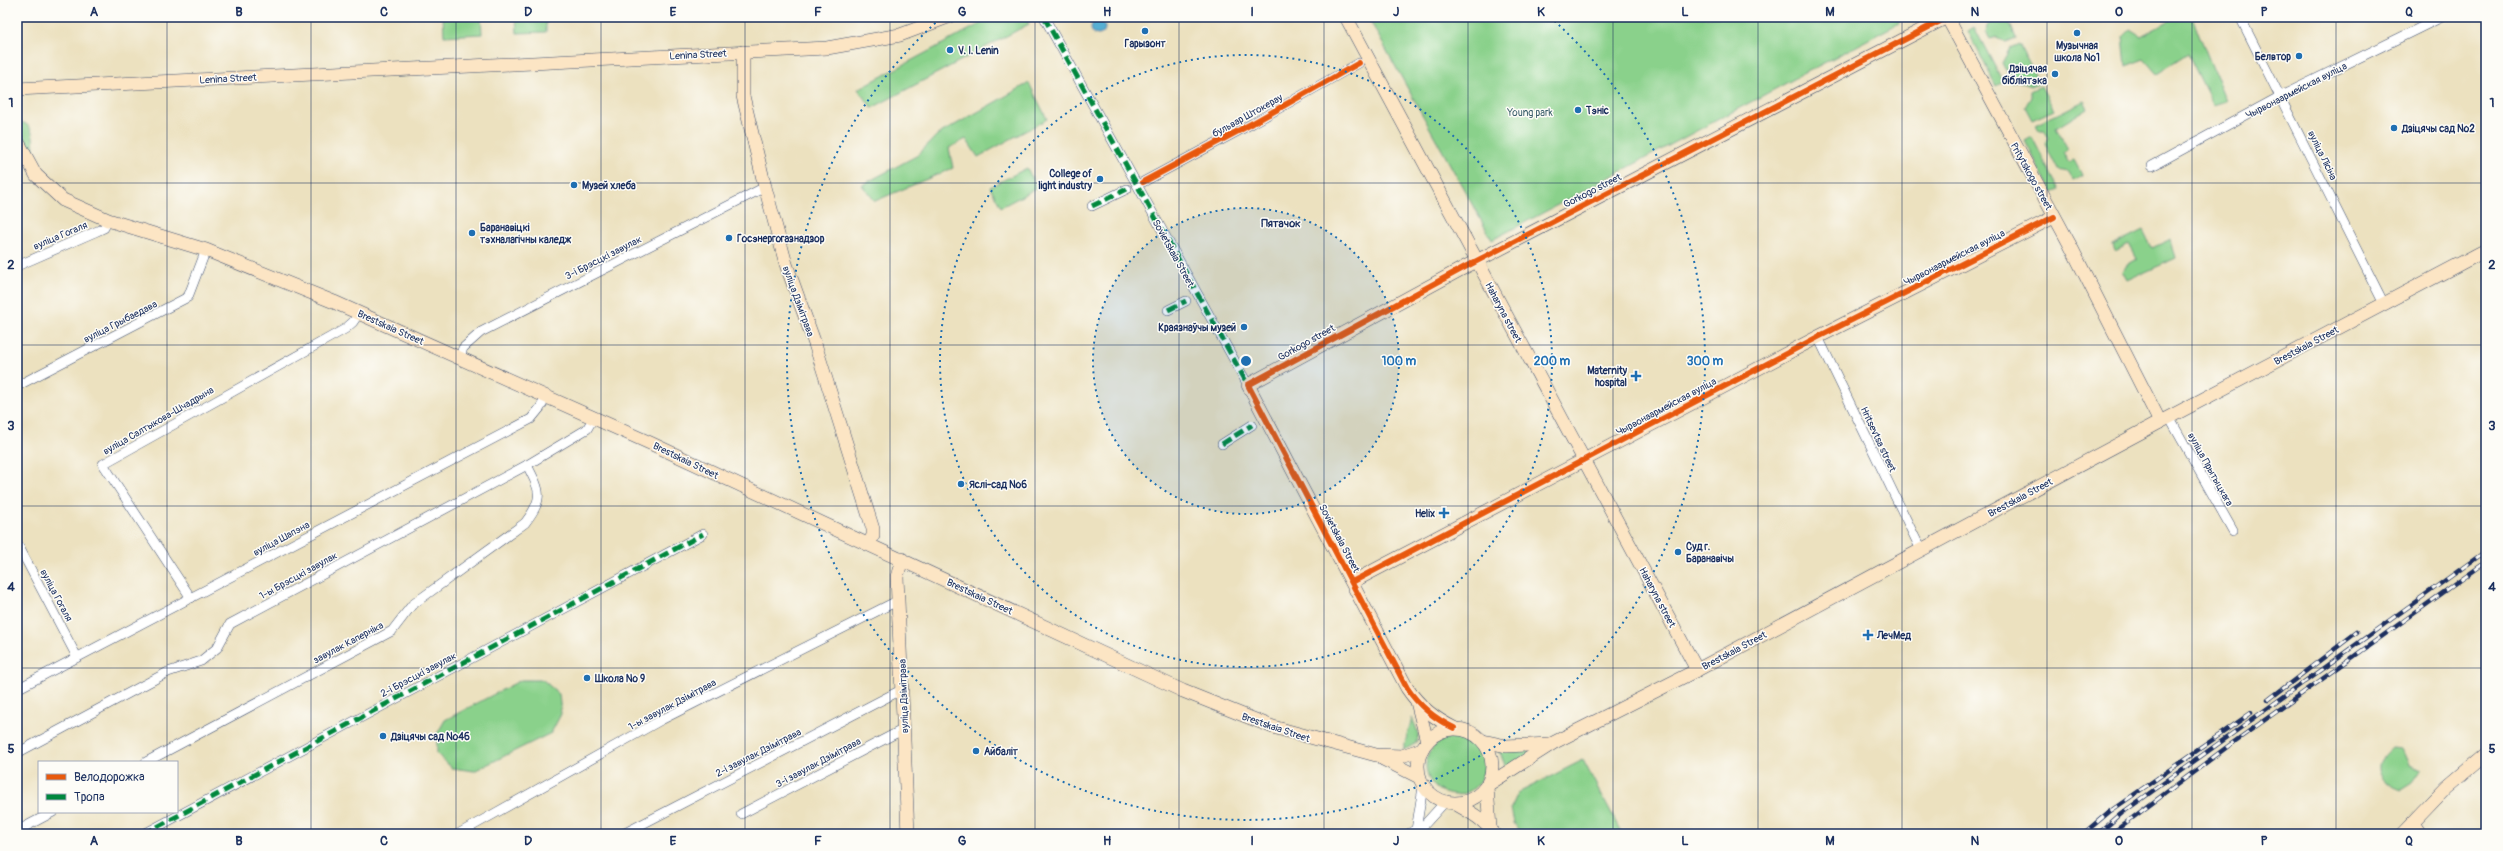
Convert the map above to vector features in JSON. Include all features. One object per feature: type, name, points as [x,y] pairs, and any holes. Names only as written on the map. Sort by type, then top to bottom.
[{"type":"main road","name":"Lenina Street","points":[[17,88],[827,48],[900,35],[936,20],[948,17]]},
{"type":"main road","name":"Haharyna street","points":[[1346,17],[1697,670]]},
{"type":"main road","name":"Gorkogo street","points":[[1248,385],[1476,261],[1947,17]]},
{"type":"main road","name":"Pritytskogo street","points":[[1947,17],[2165,420]]},
{"type":"main road","name":"вуліца Дзімітрава","points":[[743,52],[743,96],[765,187],[786,264],[815,344],[873,529],[873,536],[868,544]]},
{"type":"main road","name":"Brestskaia Street","points":[[17,140],[36,175],[47,187],[63,200],[108,220],[206,250],[359,313],[460,357],[902,559],[1183,691],[1273,727],[1376,755],[1395,757],[1424,745]]},
{"type":"main road","name":"Чырвонаармейская вуліца","points":[[1352,582],[1818,337],[2054,217]]},
{"type":"main road","name":"Brestskaia Street","points":[[1488,785],[1553,743],[1697,670],[2486,250]]},
{"type":"main road","name":"Sovietskaia Street","points":[[1248,385],[1417,702],[1424,745]]},
{"type":"main road","name":"вуліца Дзімітрава","points":[[902,559],[897,577],[903,689],[908,834]]},
{"type":"main road","name":"Sovietskaia Street","points":[[1417,702],[1440,721],[1454,728]]},
{"type":"main road","points":[[1454,728],[1475,734],[1490,750],[1493,761],[1488,785],[1492,831],[1450,803],[1433,796],[1421,782],[1418,758],[1424,745],[1439,732],[1454,728]]},
{"type":"main road","name":"Brestskaia Street","points":[[1483,741],[1506,746],[1553,743]]},
{"type":"main road","points":[[2402,834],[2416,828],[2448,787],[2486,754]]},
{"type":"main road","name":"Brestskaia Street","points":[[1376,755],[1421,782]]},
{"type":"main road","points":[[1450,803],[1474,799],[1488,785]]},
{"type":"street","name":"Sovietskaia Street","points":[[1044,17],[1248,385]]},
{"type":"street","name":"вуліца Лісіна","points":[[2240,17],[2281,96],[2384,304]]},
{"type":"street","name":"Чырвонаармейская вуліца","points":[[2152,166],[2281,96],[2442,17]]},
{"type":"street","name":"бульвар Штокерау","points":[[1143,182],[1253,123],[1359,63]]},
{"type":"street","name":"3-і Брэсцкі завулак","points":[[460,357],[463,348],[482,332],[765,187]]},
{"type":"street","points":[[1092,206],[1127,189]]},
{"type":"street","name":"вуліца Гогаля","points":[[17,266],[104,228],[108,220]]},
{"type":"street","name":"вуліца Грыбаедава","points":[[17,386],[188,297],[206,250]]},
{"type":"street","points":[[1168,310],[1186,301]]},
{"type":"street","name":"вуліца Салтыкова-Шчадрына","points":[[191,598],[103,464],[345,329],[353,322],[359,313]]},
{"type":"street","name":"Hritsevtsa street","points":[[1818,337],[1921,550]]},
{"type":"street","name":"вуліца Шапэна","points":[[17,689],[531,419],[547,396]]},
{"type":"street","name":"1-ы Брэсцкі завулак","points":[[17,753],[168,672],[201,661],[217,648],[230,624],[527,465],[587,429],[594,418]]},
{"type":"street","name":"вуліца Прытыцкага","points":[[2165,420],[2233,531]]},
{"type":"street","points":[[1222,444],[1252,426]]},
{"type":"street","name":"завулак Каперніка","points":[[148,761],[392,631],[412,605],[525,523],[538,506],[539,489],[527,465]]},
{"type":"street","name":"2-і Брэсцкі завулак","points":[[144,834],[703,534]]},
{"type":"street","name":"вуліца Гогаля","points":[[17,543],[76,657]]},
{"type":"street","name":"1-ы завулак Дзімітрава","points":[[458,834],[661,720],[899,600]]},
{"type":"street","name":"2-і завулак Дзімітрава","points":[[622,834],[903,689]]},
{"type":"street","name":"3-і завулак Дзімітрава","points":[[742,814],[904,729]]},
{"type":"street","points":[[1412,832],[1421,782]]},
{"type":"street","points":[[1412,832],[1450,803]]},
{"type":"street","points":[[17,831],[51,813]]},
{"type":"green space","points":[[443,17],[481,17],[482,34],[444,36]]},
{"type":"green space","points":[[516,17],[546,17],[546,32],[517,33]]},
{"type":"green space","points":[[993,17],[1025,17],[1029,24],[872,108],[858,89]]},
{"type":"green space","name":"Young park","points":[[1368,17],[1901,17],[1899,23],[1492,240]]},
{"type":"green space","points":[[1996,17],[2009,22],[2016,38],[2006,42],[1997,37],[1990,39],[1986,32],[1987,26]]},
{"type":"green space","points":[[2171,17],[2192,17],[2226,101],[2213,105],[2188,54],[2157,74],[2144,59],[2126,66],[2123,36],[2130,29],[2141,36],[2172,19]]},
{"type":"green space","points":[[1974,27],[2003,82],[1996,86],[1968,31]]},
{"type":"green space","points":[[2019,44],[2039,83],[2031,86],[2018,81],[2012,82],[2002,63],[2010,48]]},
{"type":"green space","points":[[1029,83],[1047,119],[978,157],[966,139],[949,148],[953,168],[875,201],[862,185],[918,155],[937,135]]},
{"type":"green space","points":[[2041,86],[2054,110],[2032,120],[2025,107],[2031,97],[2031,91]]},
{"type":"green space","points":[[2084,101],[2088,108],[2056,128],[2068,149],[2063,152],[2069,162],[2074,160],[2082,175],[2073,180],[2068,172],[2058,170],[2045,144],[2049,138],[2044,130],[2038,130],[2035,125]]},
{"type":"green space","points":[[17,122],[23,123],[30,128],[33,137],[34,153],[29,155]]},
{"type":"green space","points":[[2032,137],[2059,190],[2052,193],[2025,141]]},
{"type":"green space","points":[[1027,168],[1037,188],[1001,207],[990,187]]},
{"type":"green space","points":[[2143,230],[2152,248],[2171,239],[2176,258],[2128,280],[2123,271],[2127,265],[2137,259],[2129,244],[2115,251],[2113,245]]},
{"type":"green space","points":[[521,680],[543,680],[559,694],[561,714],[551,733],[474,771],[452,768],[437,754],[437,734],[445,720]]},
{"type":"green space","points":[[1412,718],[1417,729],[1418,738],[1414,744],[1403,750]]},
{"type":"green space","points":[[1449,737],[1461,737],[1476,745],[1484,760],[1484,772],[1476,787],[1461,795],[1449,795],[1434,787],[1426,772],[1426,760],[1434,745]]},
{"type":"green space","points":[[2392,748],[2401,749],[2408,765],[2422,770],[2413,783],[2402,790],[2388,783],[2379,770],[2381,760]]},
{"type":"green space","points":[[1498,749],[1535,750],[1506,767]]},
{"type":"green space","points":[[1583,760],[1622,834],[1521,834],[1514,823],[1511,808],[1518,793]]},
{"type":"water","points":[[1095,21],[1101,21],[1105,25],[1105,31],[1101,35],[1095,35],[1091,31],[1091,25]]},
{"type":"railway","points":[[2098,834],[2122,813],[2486,551]]},
{"type":"railway","points":[[2111,834],[2227,747],[2486,562]]},
{"type":"railway","points":[[2268,700],[2357,632]]},
{"type":"railway","points":[[2083,834],[2109,812],[2251,713]]},
{"type":"marked path","points":[[1044,17],[1248,385]]},
{"type":"marked path","points":[[1092,206],[1127,189]]},
{"type":"marked path","points":[[1168,310],[1186,301]]},
{"type":"marked path","points":[[1222,444],[1252,425]]},
{"type":"marked path","points":[[144,834],[703,534]]},
{"type":"cycle path","points":[[1454,728],[1428,711],[1417,701],[1407,688],[1248,385],[1465,267],[1948,17]]},
{"type":"cycle path","points":[[1143,182],[1253,123],[1359,63]]},
{"type":"cycle path","points":[[1352,582],[1818,337],[2054,217]]},
{"type":"place","name":"Гарызонт","points":[[1145,31]]},
{"type":"place","name":"Музычная школа №1","points":[[2077,33]]},
{"type":"place","name":"V. I. Lenin","points":[[950,50]]},
{"type":"place","name":"Белвтор","points":[[2299,56]]},
{"type":"place","name":"Дзіцячая бібліятэка","points":[[2055,74]]},
{"type":"place","name":"Тэніс","points":[[1578,110]]},
{"type":"place","name":"Дзіцячы сад №2","points":[[2394,128]]},
{"type":"place","name":"College of light industry","points":[[1100,179]]},
{"type":"place","name":"Музей хлеба","points":[[574,185]]},
{"type":"place","name":"Баранавіцкі тэхналагічны каледж","points":[[472,233]]},
{"type":"place","name":"Госэнергогазнадзор","points":[[729,238]]},
{"type":"place","name":"Краязнаўчы музей","points":[[1244,327]]},
{"type":"place","name":"Maternity hospital","points":[[1636,376]]},
{"type":"place","name":"Яслі-сад №6","points":[[961,484]]},
{"type":"place","name":"Helix","points":[[1444,513]]},
{"type":"place","name":"Суд г. Баранавічы","points":[[1678,552]]},
{"type":"place","name":"ЛечМед","points":[[1868,635]]},
{"type":"place","name":"Школа № 9","points":[[587,678]]},
{"type":"place","name":"Дзіцячы сад №46","points":[[383,736]]},
{"type":"place","name":"Айбаліт","points":[[976,751]]},
{"type":"district","name":"Пятачок","points":[[1281,223]]}]
